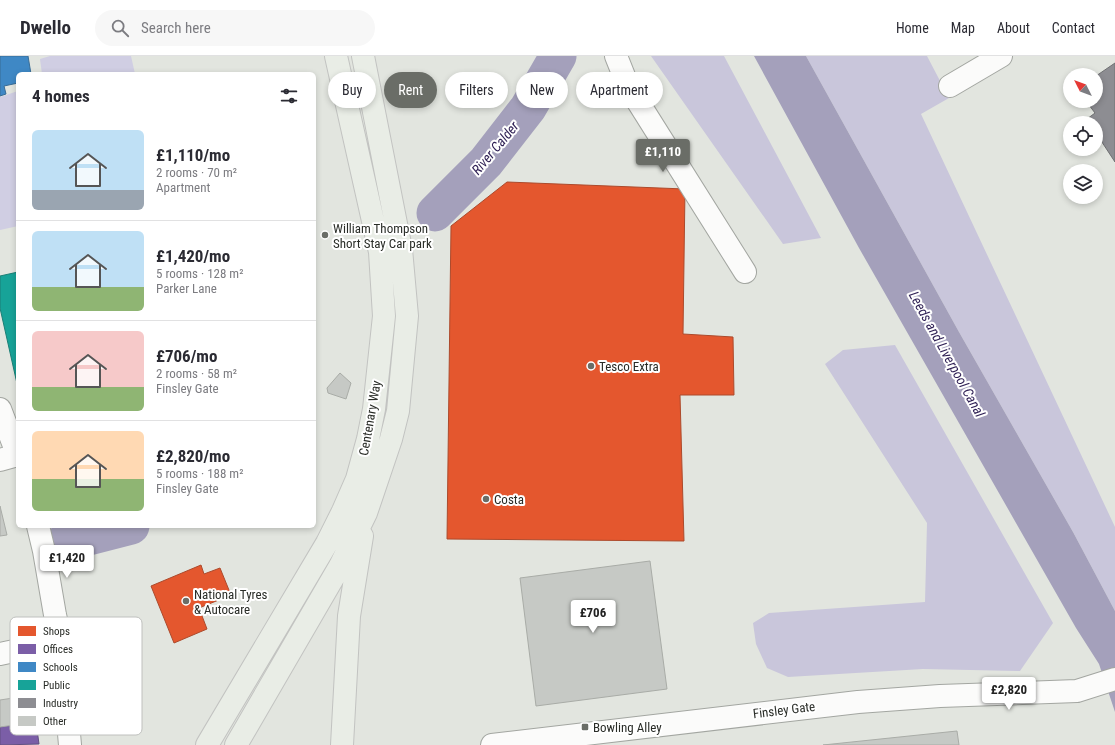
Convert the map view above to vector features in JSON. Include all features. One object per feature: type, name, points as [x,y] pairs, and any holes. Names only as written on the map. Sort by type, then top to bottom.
[{"type":"main road","name":"Centenary Way","points":[[207,745],[327,543],[343,511],[357,479],[368,440],[374,409],[384,316],[380,252],[336,56]]},
{"type":"main road","name":"Centenary Way","points":[[236,745],[340,566],[366,513],[391,439],[398,411],[407,316],[401,249],[363,56]]},
{"type":"main road","points":[[342,745],[348,616],[366,513]]},
{"type":"street","points":[[616,56],[628,86],[745,272]]},
{"type":"street","points":[[950,86],[1001,56]]},
{"type":"street","points":[[0,409],[16,451]]},
{"type":"street","points":[[0,460],[16,456]]},
{"type":"street","points":[[38,528],[44,550],[56,617]]},
{"type":"street","points":[[0,654],[10,652]]},
{"type":"street","name":"Finsley Gate","points":[[492,745],[858,702],[940,696],[1077,691],[1115,679]]},
{"type":"street","points":[[69,735],[70,745]]},
{"type":"shaded area","points":[[50,56],[131,56],[135,72],[42,72],[40,59]]},
{"type":"shaded area","points":[[651,56],[724,56],[821,238],[783,244]]},
{"type":"shaded area","points":[[806,56],[927,56],[949,98],[921,114],[1115,527],[1115,611],[1073,532],[959,332]]},
{"type":"shaded area","points":[[16,92],[16,226],[0,230],[0,97]]},
{"type":"shaded area","points":[[895,345],[1053,623],[1020,671],[923,669],[788,677],[767,668],[756,644],[753,623],[769,613],[925,602],[927,523],[825,364],[843,350]]},
{"type":"water","name":"Leeds and Liverpool Canal","points":[[754,56],[806,56],[959,332],[1073,532],[1115,611],[1115,712],[1099,664],[1076,628],[859,248]]},
{"type":"building: Shops","name":"Tesco Extra","points":[[507,182],[685,189],[683,334],[733,337],[734,395],[680,395],[684,541],[447,539],[451,226]]},
{"type":"building: Shops","name":"National Tyres & Autocare","points":[[201,565],[204,574],[220,568],[231,595],[199,608],[207,629],[174,643],[151,586]]},
{"type":"building: Offices","points":[[10,726],[10,735],[38,735],[39,744],[0,745],[0,727]]},
{"type":"building: Schools","points":[[0,56],[28,56],[31,72],[16,72],[16,83],[4,86],[6,94],[0,96]]},
{"type":"building: Public","points":[[16,272],[16,379],[0,308],[0,276]]},
{"type":"building: Industry","points":[[1115,63],[1115,162],[1103,144],[1103,116],[1091,116],[1095,113],[1091,108],[1103,108],[1103,71]]},
{"type":"building: Other","points":[[340,373],[351,383],[346,399],[328,393],[327,388]]},
{"type":"building: Other","points":[[0,506],[7,535],[0,536]]},
{"type":"building: Other","points":[[650,561],[667,689],[536,706],[520,578]]},
{"type":"building: Other","points":[[10,698],[10,726],[0,727],[0,700]]},
{"type":"building: Other","points":[[957,731],[959,745],[823,745]]},
{"type":"waterway","name":"River Calder","points":[[435,213],[486,162],[528,108],[558,56]]},
{"type":"waterway","name":"River Calder","points":[[61,544],[123,528]]},
{"type":"place","name":"William Thompson Short Stay Car park","points":[[325,235]]},
{"type":"place","name":"Tesco Extra","points":[[591,366]]},
{"type":"place","name":"Costa","points":[[486,499]]},
{"type":"place","name":"National Tyres & Autocare","points":[[186,601]]},
{"type":"place","name":"Bowling Alley","points":[[585,727]]}]
